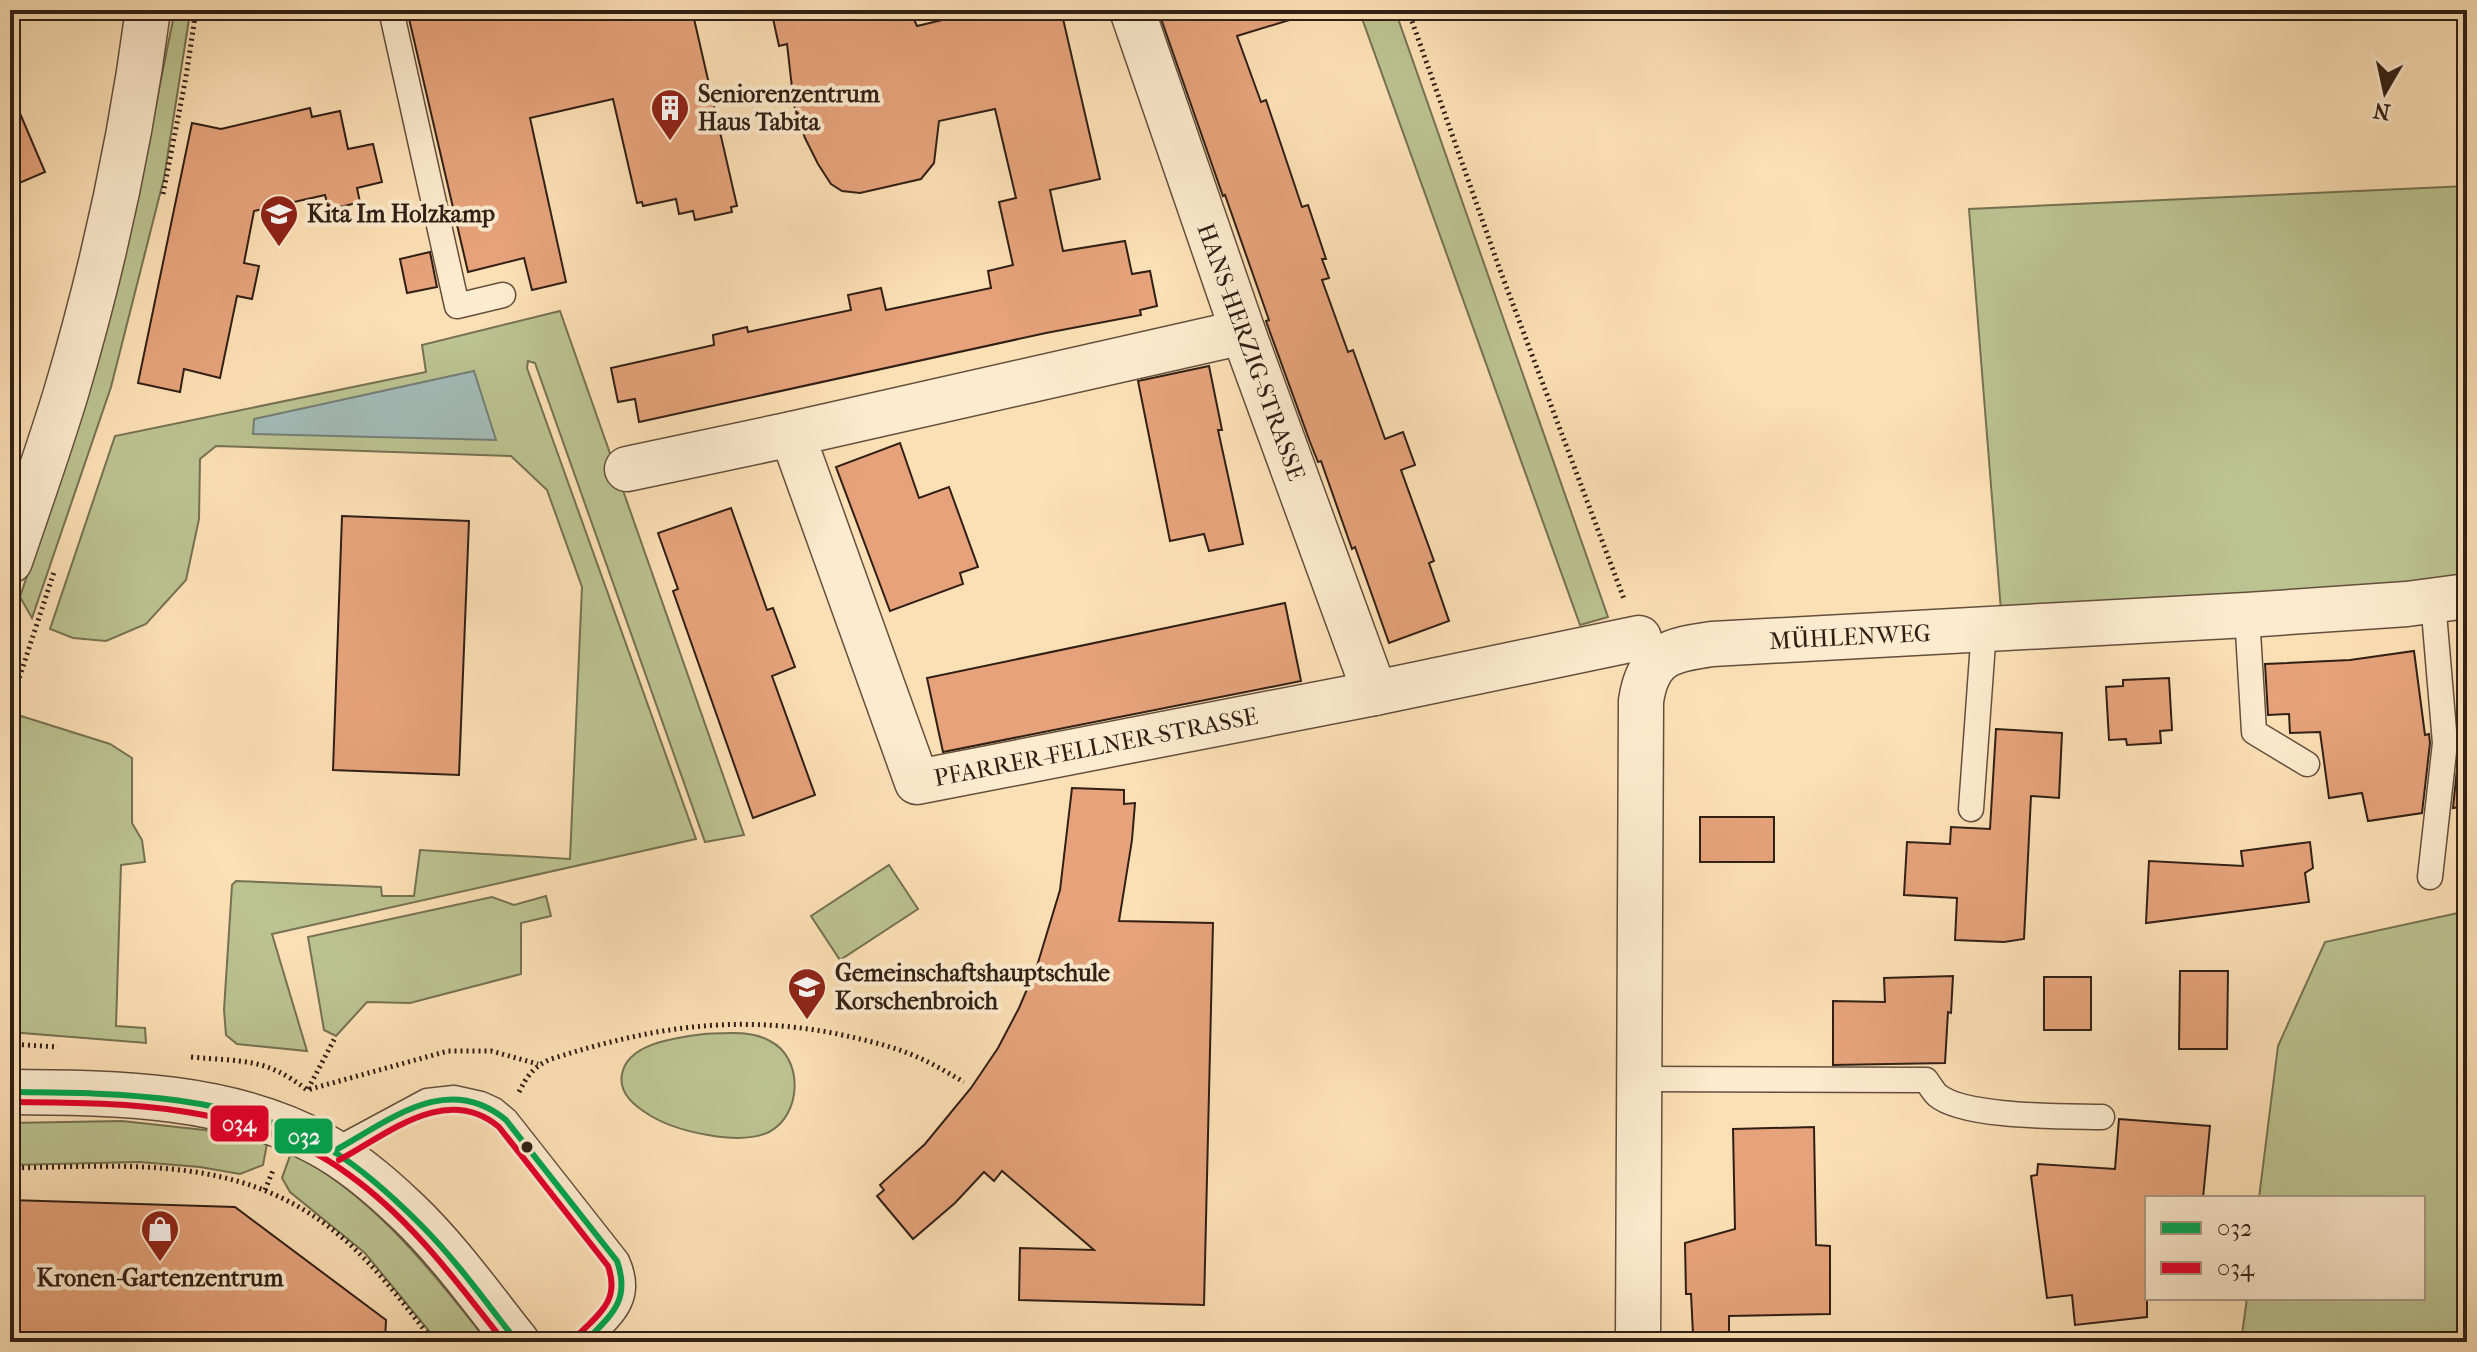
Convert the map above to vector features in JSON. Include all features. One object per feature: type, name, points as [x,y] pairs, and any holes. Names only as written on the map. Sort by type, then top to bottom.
[{"type":"street","points":[[10,561],[65,395],[95,286],[127,145],[148,10]]},
{"type":"street","name":"HANS-HERZIG-STRASSE","points":[[1132,10],[1243,332],[1375,693]]},
{"type":"street","points":[[627,469],[1243,332]]},
{"type":"street","name":"PFARRER-FELLNER-STRASSE","points":[[792,434],[917,782],[1639,638]]},
{"type":"street","name":"MÜHLENWEG","points":[[1638,1342],[1640,713],[1643,688],[1651,667],[1671,652],[1712,644],[2247,615],[2450,599]]},
{"type":"street","points":[[10,1092],[107,1095],[187,1102],[240,1112],[299,1110],[334,1151],[385,1191],[426,1230],[517,1342]]},
{"type":"lane","points":[[391,10],[394,53],[457,306],[503,295]]},
{"type":"lane","points":[[2430,877],[2445,743],[2450,599]]},
{"type":"lane","points":[[2247,615],[2254,732],[2307,764]]},
{"type":"lane","points":[[1971,809],[1984,629]]},
{"type":"lane","points":[[1638,1079],[1926,1080],[1938,1096],[1957,1105],[2003,1112],[2102,1117]]},
{"type":"lane","points":[[334,1151],[427,1101],[454,1098],[494,1110],[506,1120],[622,1271],[624,1284],[619,1305],[585,1342]]},
{"type":"path","points":[[1408,10],[1505,285],[1639,638]]},
{"type":"path","points":[[506,1120],[524,1082],[538,1064],[578,1050],[675,1028],[741,1023],[807,1029],[880,1044],[916,1056],[964,1082]]},
{"type":"path","points":[[299,1110],[336,1036]]},
{"type":"path","points":[[299,1110],[448,1051],[491,1051],[538,1064]]},
{"type":"path","points":[[10,1168],[167,1168],[216,1174],[257,1186],[305,1210],[346,1241],[393,1291],[434,1342]]},
{"type":"green space","points":[[175,10],[190,13],[164,178],[111,387],[32,618],[20,597],[93,378],[142,173]]},
{"type":"green space","points":[[1359,10],[1395,10],[1608,617],[1580,625]]},
{"type":"green space","points":[[2467,186],[2467,579],[2001,611],[1969,209]]},
{"type":"green space","points":[[560,311],[744,835],[705,842],[535,363],[528,361],[527,368],[696,839],[272,934],[307,1051],[237,1044],[226,1035],[224,1010],[232,885],[236,881],[381,887],[382,896],[414,896],[420,850],[570,859],[582,587],[547,490],[511,456],[216,446],[200,459],[199,519],[186,580],[146,624],[106,641],[73,638],[50,629],[115,436],[426,372],[422,345]]},
{"type":"green space","points":[[21,716],[110,744],[132,758],[132,823],[142,840],[145,862],[121,865],[116,1026],[145,1028],[146,1043],[10,1032],[10,749]]},
{"type":"green space","points":[[889,865],[918,909],[840,960],[811,916]]},
{"type":"green space","points":[[546,896],[551,916],[521,923],[521,974],[410,1003],[367,1002],[336,1036],[324,1030],[308,937],[492,897],[514,905]]},
{"type":"green space","points":[[2467,911],[2467,1342],[2241,1342],[2247,1300],[2425,1300],[2425,1196],[2259,1196],[2278,1046],[2325,942]]},
{"type":"green space","points":[[704,1034],[755,1035],[781,1049],[789,1060],[795,1086],[788,1113],[780,1124],[757,1136],[709,1135],[663,1122],[629,1099],[621,1081],[626,1063],[634,1055],[656,1044]]},
{"type":"green space","points":[[122,1121],[232,1133],[267,1144],[263,1165],[240,1174],[139,1162],[10,1165],[10,1123]]},
{"type":"green space","points":[[291,1153],[349,1190],[375,1213],[423,1262],[488,1342],[438,1342],[365,1253],[290,1192],[282,1178]]},
{"type":"water","points":[[474,371],[496,440],[253,434],[254,419]]},
{"type":"building","name":"Seniorenzentrum Haus Tabita","points":[[407,10],[692,10],[737,206],[731,207],[732,212],[695,220],[693,211],[679,214],[676,199],[643,206],[642,202],[637,203],[613,99],[530,118],[566,282],[532,290],[524,258],[468,272]]},
{"type":"building","points":[[793,10],[910,10],[917,26],[984,10],[1061,10],[1100,179],[1050,190],[1063,251],[1125,241],[1132,274],[1150,271],[1157,306],[1140,310],[1141,315],[639,422],[635,399],[618,402],[611,368],[714,345],[713,335],[747,327],[748,332],[851,310],[848,295],[881,288],[886,310],[991,288],[988,271],[1013,265],[999,202],[1016,198],[995,109],[939,121],[934,163],[921,179],[860,193],[842,191],[831,184],[818,164],[794,105],[787,44],[779,46],[772,14]]},
{"type":"building","points":[[1158,10],[1295,10],[1296,18],[1237,36],[1261,102],[1266,100],[1302,207],[1308,205],[1326,259],[1322,259],[1329,278],[1322,280],[1348,352],[1353,350],[1385,439],[1403,432],[1415,465],[1401,470],[1434,561],[1429,563],[1449,621],[1389,643],[1355,547],[1352,549],[1321,461],[1318,462],[1310,442]]},
{"type":"building","points":[[10,90],[45,172],[10,187]]},
{"type":"building","points":[[310,108],[312,117],[340,111],[348,149],[373,144],[382,182],[357,188],[360,202],[329,210],[325,195],[254,211],[244,263],[259,266],[252,299],[237,296],[220,378],[184,369],[180,392],[138,383],[192,123],[221,129]]},
{"type":"building","points":[[430,252],[437,287],[407,293],[400,259]]},
{"type":"building","points":[[1209,366],[1222,430],[1218,430],[1243,544],[1209,551],[1204,534],[1170,541],[1138,381]]},
{"type":"building","points":[[900,443],[919,498],[949,487],[978,567],[960,573],[963,584],[890,611],[836,467]]},
{"type":"building","points":[[731,508],[767,610],[773,608],[795,667],[772,676],[815,795],[753,818],[673,591],[678,589],[658,533]]},
{"type":"building","points":[[342,516],[469,521],[459,775],[333,770]]},
{"type":"building","points":[[1285,603],[1301,681],[943,752],[927,678]]},
{"type":"building","points":[[2414,651],[2425,735],[2429,734],[2430,743],[2422,813],[2368,821],[2362,793],[2329,798],[2320,732],[2290,733],[2289,714],[2268,715],[2265,664],[2350,660]]},
{"type":"building","points":[[2169,678],[2172,730],[2160,731],[2161,743],[2127,745],[2126,739],[2109,740],[2106,687],[2123,686],[2123,680]]},
{"type":"building","points":[[1996,729],[2062,733],[2059,798],[2031,796],[2024,939],[2004,942],[1955,940],[1957,898],[1904,895],[1907,842],[1950,844],[1951,827],[1990,829]]},
{"type":"building","points":[[2467,767],[2467,806],[2453,808],[2457,769]]},
{"type":"building","points":[[1072,788],[1124,790],[1124,804],[1135,803],[1119,921],[1213,923],[1204,1305],[1019,1300],[1020,1248],[1094,1250],[1002,1171],[994,1181],[984,1172],[955,1203],[913,1239],[877,1196],[884,1190],[880,1185],[925,1144],[971,1088],[998,1048],[1019,1008],[1037,966],[1060,890]]},
{"type":"building","points":[[1700,817],[1774,817],[1774,862],[1700,862]]},
{"type":"building","points":[[2310,842],[2313,868],[2305,873],[2309,902],[2146,923],[2149,861],[2243,866],[2241,851]]},
{"type":"building","points":[[2180,971],[2228,971],[2227,1049],[2179,1049]]},
{"type":"building","points":[[1953,976],[1945,1063],[1833,1065],[1833,1001],[1885,1002],[1884,978]]},
{"type":"building","points":[[2044,977],[2091,977],[2091,1030],[2044,1030]]},
{"type":"building","points":[[2119,1119],[2210,1126],[2203,1196],[2145,1196],[2147,1317],[2075,1325],[2072,1295],[2047,1298],[2031,1176],[2037,1175],[2038,1164],[2115,1169]]},
{"type":"building","points":[[1814,1127],[1816,1245],[1830,1246],[1830,1314],[1729,1316],[1729,1333],[1693,1334],[1691,1294],[1686,1294],[1685,1243],[1735,1229],[1733,1129]]},
{"type":"building","name":"Kronen-Gartenzentrum","points":[[10,1200],[235,1207],[386,1320],[385,1342],[10,1342]]},
{"type":"transit line","name":"032","points":[[10,1092],[92,1093],[175,1100],[256,1117],[294,1131],[343,1158],[399,1204],[446,1252],[517,1342]]},
{"type":"transit line","name":"032","points":[[334,1151],[397,1115],[440,1100],[462,1100],[484,1106],[506,1120],[617,1261],[621,1275],[620,1297],[610,1315],[585,1342]]},
{"type":"transit line","name":"034","points":[[10,1102],[142,1106],[186,1112],[229,1120],[270,1133],[310,1151],[348,1174],[413,1231],[504,1342]]},
{"type":"transit line","name":"034","points":[[339,1160],[397,1127],[438,1111],[459,1110],[479,1115],[499,1127],[608,1266],[610,1297],[578,1335]]},
{"type":"place","name":"Seniorenzentrum Haus Tabita","points":[[670,142]]},
{"type":"place","name":"Kita Im Holzkamp","points":[[279,248]]},
{"type":"place","name":"Gemeinschaftshauptschule Korschenbroich","points":[[807,1021]]},
{"type":"place","name":"Kronen-Gartenzentrum","points":[[160,1263]]}]
